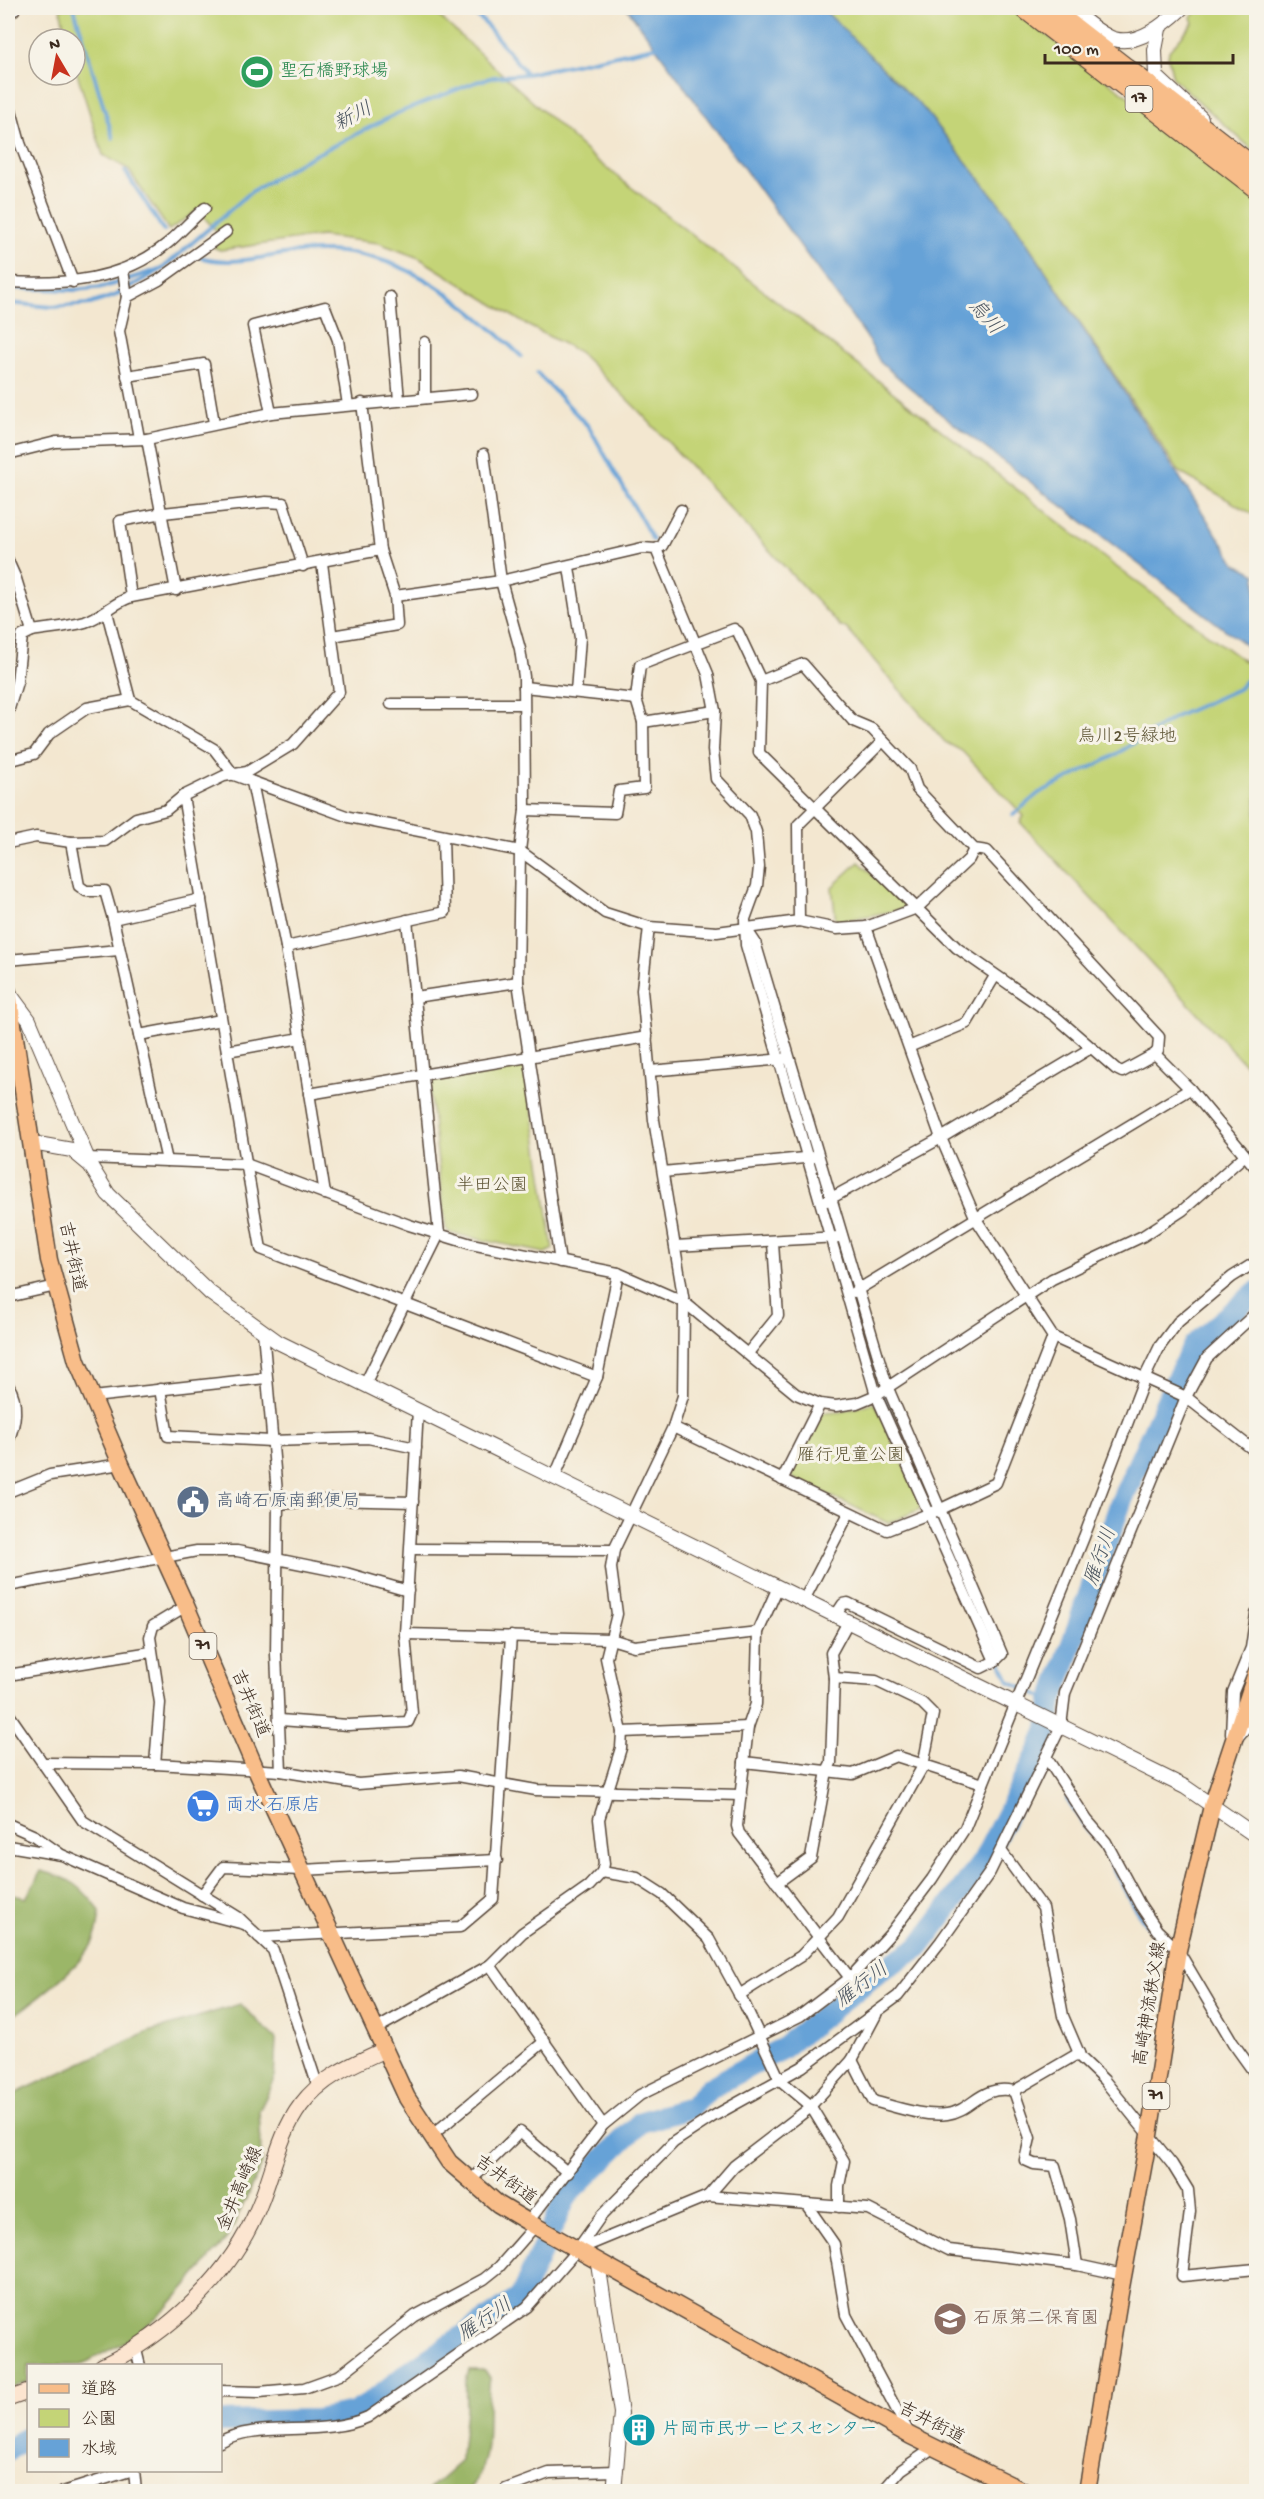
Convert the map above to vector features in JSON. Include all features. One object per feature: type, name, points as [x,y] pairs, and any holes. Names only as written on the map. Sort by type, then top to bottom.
[{"type":"highway","name":"17","points":[[1023,8],[1257,189]]},
{"type":"highway","name":"17","points":[[1050,8],[1257,168]]},
{"type":"main road","name":"吉井街道","points":[[8,992],[11,1042],[32,1143],[49,1260],[77,1361],[257,1772],[407,2098],[449,2162],[469,2182],[535,2226]]},
{"type":"main road","name":"高崎神流秩父線","points":[[1252,1711],[1257,1673]]},
{"type":"main road","name":"高崎神流秩父線","points":[[1087,2492],[1149,2135],[1178,1950],[1212,1806],[1230,1746],[1252,1711],[1257,1689]]},
{"type":"main road","name":"金井高崎線","points":[[105,2364],[135,2346],[173,2318],[226,2265],[251,2225],[292,2118],[318,2086],[343,2069],[384,2050]]},
{"type":"main road","name":"71","points":[[535,2226],[574,2248]]},
{"type":"main road","name":"吉井街道","points":[[574,2248],[933,2448],[1025,2492]]},
{"type":"main road","points":[[8,2399],[27,2392]]},
{"type":"street","points":[[8,15],[14,10],[13,8]]},
{"type":"street","points":[[1069,8],[1108,38],[1130,39],[1159,29],[1182,8]]},
{"type":"street","points":[[1159,29],[1155,50],[1156,76],[1190,105],[1219,140]]},
{"type":"street","points":[[8,99],[11,124],[73,282]]},
{"type":"street","points":[[8,282],[73,282],[123,270],[169,243],[205,208]]},
{"type":"street","points":[[127,297],[159,280],[226,232]]},
{"type":"street","points":[[123,270],[127,297],[119,331],[127,376],[163,513],[176,590]]},
{"type":"street","points":[[390,297],[399,400]]},
{"type":"street","points":[[271,413],[253,326],[325,307],[338,340],[348,405]]},
{"type":"street","points":[[425,342],[425,398]]},
{"type":"street","points":[[127,376],[204,364],[214,423]]},
{"type":"street","points":[[8,454],[56,442],[143,438],[271,413],[472,394]]},
{"type":"street","points":[[332,636],[397,625],[396,596],[380,550],[362,404]]},
{"type":"street","points":[[484,454],[501,581],[520,649],[524,687],[525,810],[520,851],[518,982],[560,1262]]},
{"type":"street","points":[[131,597],[120,521],[163,513],[266,501],[283,503],[303,566]]},
{"type":"street","points":[[396,596],[501,581],[569,567],[642,548],[656,549],[662,546],[681,510]]},
{"type":"street","points":[[656,549],[708,674],[715,711],[713,750],[716,779],[750,815],[759,849],[757,886],[745,919],[746,945],[820,1155],[887,1386],[1002,1654],[995,1661],[981,1668],[848,1603],[843,1604],[842,1619],[831,1653],[834,1678],[831,1763],[827,1771],[811,1858],[777,1883]]},
{"type":"street","points":[[8,712],[17,682],[22,636],[84,622],[107,612],[114,602],[131,597],[322,563],[380,550]]},
{"type":"street","points":[[8,561],[16,579],[32,632]]},
{"type":"street","points":[[8,843],[36,837],[71,842],[105,841],[136,818],[166,810],[183,796],[224,776],[246,772],[293,744],[339,692],[322,563]]},
{"type":"street","points":[[569,567],[580,638],[576,692]]},
{"type":"street","points":[[107,612],[130,700]]},
{"type":"street","points":[[525,810],[615,813],[619,791],[644,789],[643,722],[636,699],[640,665],[734,629],[738,632],[761,681],[759,753],[957,948],[1056,1017],[1090,1048],[1122,1072],[1155,1054],[1160,1044],[1159,1037],[987,851],[975,849],[918,789],[910,769],[873,729],[853,721],[803,664],[761,681]]},
{"type":"street","points":[[524,687],[636,699]]},
{"type":"street","points":[[8,761],[34,754],[49,734],[87,708],[130,700],[214,749],[234,775],[349,817],[520,851],[605,913],[649,927],[717,932],[747,930],[799,921],[837,929],[866,927],[917,908],[969,859],[975,849]]},
{"type":"street","points":[[391,704],[523,704]]},
{"type":"street","points":[[643,722],[715,711]]},
{"type":"street","points":[[799,921],[798,825],[883,741]]},
{"type":"street","points":[[252,782],[286,947],[325,1194]]},
{"type":"street","points":[[183,796],[261,1249],[597,1377]]},
{"type":"street","points":[[286,947],[445,912],[443,836]]},
{"type":"street","points":[[71,842],[80,886],[86,891],[105,891],[167,1161]]},
{"type":"street","points":[[112,919],[201,899]]},
{"type":"street","points":[[365,1384],[439,1234],[407,920]]},
{"type":"street","points":[[376,2030],[490,1965],[522,1933],[590,1886],[602,1872],[599,1819],[621,1748],[622,1732],[606,1658],[617,1614],[611,1568],[614,1550],[673,1427],[683,1396],[684,1302],[663,1172],[642,990],[649,927]]},
{"type":"street","points":[[866,927],[911,1046],[941,1138],[976,1219],[1053,1337],[1186,1397],[1257,1452]]},
{"type":"street","points":[[8,960],[119,950]]},
{"type":"street","points":[[911,1046],[968,1023],[995,976]]},
{"type":"street","points":[[415,997],[518,982]]},
{"type":"street","points":[[8,992],[29,1020],[89,1162],[108,1194],[210,1293],[278,1342],[631,1513],[1188,1788],[1257,1836]]},
{"type":"street","points":[[139,1035],[221,1020]]},
{"type":"street","points":[[309,1094],[647,1037]]},
{"type":"street","points":[[227,1051],[300,1038]]},
{"type":"street","points":[[821,1202],[833,1199],[941,1138],[1090,1048]]},
{"type":"street","points":[[1155,1054],[1190,1089],[1244,1156],[1257,1168]]},
{"type":"street","points":[[650,1071],[785,1059]]},
{"type":"street","points":[[785,1059],[808,1159],[876,1395],[995,1661]]},
{"type":"street","points":[[848,1295],[1190,1089]]},
{"type":"street","points":[[32,1143],[72,1150],[89,1162],[167,1161],[246,1164],[325,1194],[471,1244],[618,1274],[684,1302],[796,1394],[820,1404],[836,1406],[857,1403],[876,1395],[1052,1279],[1143,1236],[1183,1210],[1244,1156]]},
{"type":"street","points":[[663,1172],[808,1159],[820,1155]]},
{"type":"street","points":[[675,1246],[773,1243],[832,1239],[844,1235]]},
{"type":"street","points":[[748,1353],[778,1316],[773,1243]]},
{"type":"street","points":[[222,2391],[259,2392],[304,2388],[340,2375],[415,2316],[484,2279],[499,2267],[535,2226],[603,2125],[640,2094],[800,2016],[850,1978],[891,1933],[932,1879],[966,1828],[1014,1704],[1084,1537],[1145,1377],[1160,1346],[1178,1322],[1232,1277],[1257,1262]]},
{"type":"street","points":[[555,1476],[597,1377],[618,1274]]},
{"type":"street","points":[[8,1297],[56,1286]]},
{"type":"street","points":[[222,2441],[233,2434],[321,2430],[356,2423],[368,2417],[527,2307],[601,2216],[674,2142],[712,2117],[780,2080],[898,1996],[941,1941],[1002,1852],[1061,1726],[1065,1693],[1186,1397],[1207,1358],[1257,1313]]},
{"type":"street","points":[[263,1330],[278,1504],[276,1654],[281,1772]]},
{"type":"street","points":[[673,1427],[887,1530],[941,1509],[996,1483],[1053,1337]]},
{"type":"street","points":[[93,1397],[266,1378]]},
{"type":"street","points":[[8,1385],[15,1404],[12,1431],[8,1441]]},
{"type":"street","points":[[160,1389],[168,1436],[271,1441],[368,1438],[416,1448]]},
{"type":"street","points":[[782,1480],[820,1404]]},
{"type":"street","points":[[280,1720],[348,1725],[408,1722],[412,1713],[405,1634],[418,1410]]},
{"type":"street","points":[[8,1489],[50,1475],[121,1464]]},
{"type":"street","points":[[278,1504],[329,1500],[413,1502]]},
{"type":"street","points":[[804,1600],[849,1513]]},
{"type":"street","points":[[411,1549],[614,1550]]},
{"type":"street","points":[[8,1586],[197,1551],[227,1551],[346,1573],[408,1591]]},
{"type":"street","points":[[778,1587],[758,1632],[756,1704],[748,1727],[736,1826],[739,1833],[850,1978]]},
{"type":"street","points":[[155,1764],[160,1703],[150,1637],[153,1626],[186,1606]]},
{"type":"street","points":[[1230,1746],[1233,1692],[1251,1648],[1257,1614]]},
{"type":"street","points":[[405,1634],[611,1639],[634,1646],[758,1632]]},
{"type":"street","points":[[259,1936],[460,1927],[493,1899],[511,1636]]},
{"type":"street","points":[[8,1675],[151,1652]]},
{"type":"street","points":[[739,1995],[801,1956],[838,1917],[923,1766],[933,1714],[922,1703],[876,1681],[834,1678]]},
{"type":"street","points":[[8,1713],[82,1821],[247,1925],[273,1950],[318,2086]]},
{"type":"street","points":[[622,1732],[748,1727]]},
{"type":"street","points":[[744,1762],[853,1774],[896,1756],[983,1784]]},
{"type":"street","points":[[1046,1757],[1087,1820],[1106,1842],[1140,1905],[1157,1930],[1178,1950],[1233,2043],[1257,2075]]},
{"type":"street","points":[[44,1763],[155,1764],[281,1772],[358,1784],[458,1776],[536,1790],[741,1795]]},
{"type":"street","points":[[8,1824],[35,1836],[62,1855],[183,1908],[247,1925]]},
{"type":"street","points":[[8,1846],[62,1855]]},
{"type":"street","points":[[1002,1852],[1043,1908],[1064,2016],[1079,2053],[1173,2164],[1188,2190],[1190,2211],[1182,2276],[1257,2269]]},
{"type":"street","points":[[202,1895],[223,1867],[302,1870],[497,1860]]},
{"type":"street","points":[[602,1872],[637,1878],[662,1894],[709,1939],[780,2080],[810,2106],[844,2161],[839,2186],[839,2207]]},
{"type":"street","points":[[490,1965],[603,2125]]},
{"type":"street","points":[[708,2196],[734,2166],[810,2106],[852,2060],[877,2012]]},
{"type":"street","points":[[430,2136],[545,2041]]},
{"type":"street","points":[[852,2060],[873,2101],[919,2113],[948,2114],[998,2088],[1014,2091],[1079,2053]]},
{"type":"street","points":[[1014,2091],[1030,2138],[1025,2160],[1034,2164],[1054,2166],[1070,2219],[1077,2265]]},
{"type":"street","points":[[469,2182],[520,2132],[568,2174]]},
{"type":"street","points":[[574,2248],[708,2196],[868,2210],[949,2250],[1077,2265],[1123,2275]]},
{"type":"street","points":[[806,2204],[834,2244],[846,2315],[911,2436]]},
{"type":"street","points":[[598,2263],[621,2413],[615,2492]]},
{"type":"street","points":[[135,2346],[140,2364]]},
{"type":"street","points":[[882,2492],[900,2470],[933,2448]]},
{"type":"street","points":[[506,2492],[506,2489],[549,2473],[616,2471]]},
{"type":"street","points":[[63,2492],[127,2472]]},
{"type":"street","points":[[133,2472],[136,2492]]},
{"type":"green space","name":"烏川2号緑地","points":[[60,8],[430,8],[595,159],[1111,563],[1256,670],[1256,1076],[1020,822],[1024,816],[962,751],[945,742],[846,628],[840,626],[638,410],[579,352],[527,325],[419,258],[379,243],[321,236],[220,250],[213,247],[222,238],[198,210],[169,230],[128,169],[103,155],[81,87],[87,87],[87,27],[64,27]]},
{"type":"green space","points":[[822,8],[1011,8],[1256,193],[1256,516],[1179,472],[1010,217],[924,109]]},
{"type":"green space","points":[[1201,8],[1256,8],[1256,153],[1173,78],[1168,57],[1169,51],[1193,23],[1191,17]]},
{"type":"green space","points":[[859,862],[905,904],[903,909],[836,922],[832,887]]},
{"type":"green space","name":"半田公園","points":[[521,1065],[526,1068],[553,1249],[545,1253],[450,1233],[446,1229],[429,1086],[435,1080]]},
{"type":"green space","name":"雁行児童公園","points":[[872,1403],[876,1405],[921,1504],[919,1510],[888,1523],[793,1478],[791,1472],[822,1413],[841,1412]]},
{"type":"green space","points":[[41,1871],[68,1880],[87,1895],[100,1911],[97,1929],[90,1947],[74,1966],[29,2005],[8,2019],[8,1894],[26,1898]]},
{"type":"green space","points":[[240,2004],[276,2039],[274,2081],[259,2111],[262,2164],[227,2239],[166,2309],[132,2338],[83,2364],[27,2364],[27,2382],[8,2389],[8,2097],[146,2033]]},
{"type":"green space","points":[[469,2370],[485,2370],[490,2378],[488,2438],[482,2466],[467,2491],[427,2491],[461,2461]]},
{"type":"water","name":"烏川","points":[[627,8],[822,8],[924,109],[1010,217],[1236,564],[1256,574],[1256,653],[942,415],[880,362],[866,336]]},
{"type":"waterway","points":[[74,8],[113,138]]},
{"type":"waterway","points":[[466,8],[483,21],[527,74]]},
{"type":"waterway","name":"新川","points":[[8,303],[52,307],[90,304],[114,296],[162,269],[251,192],[301,162],[398,113],[476,82],[494,77],[527,74],[659,46]]},
{"type":"waterway","points":[[125,171],[164,231]]},
{"type":"waterway","points":[[200,257],[237,261],[300,252],[334,251],[366,256],[395,265],[448,294],[521,356]]},
{"type":"waterway","points":[[8,288],[74,290],[104,287],[157,270]]},
{"type":"waterway","points":[[537,373],[589,427],[653,540]]},
{"type":"waterway","points":[[1013,815],[1039,793],[1110,758],[1177,716],[1238,689],[1256,670]]},
{"type":"waterway","points":[[838,1239],[885,1400],[961,1572]]},
{"type":"waterway","name":"雁行川","points":[[222,2422],[316,2420],[354,2413],[369,2404],[409,2372],[520,2298],[567,2195],[641,2122],[690,2108],[710,2088],[781,2049],[880,1971],[919,1947],[983,1861],[1041,1747],[1048,1728],[1052,1701],[1121,1502],[1177,1378],[1194,1345],[1256,1292]]},
{"type":"waterway","points":[[999,1658],[1009,1681],[1052,1701]]},
{"type":"waterway","points":[[1067,1799],[1088,1831],[1101,1845],[1134,1907],[1157,1939]]},
{"type":"waterway","points":[[1251,2080],[1256,2091]]},
{"type":"waterway","name":"雁行川","points":[[8,2450],[27,2438]]},
{"type":"place","name":"聖石橋野球場","points":[[257,72]]},
{"type":"place","name":"高崎石原南郵便局","points":[[193,1502]]},
{"type":"place","name":"両水 石原店","points":[[203,1806]]},
{"type":"place","name":"石原第二保育園","points":[[950,2319]]},
{"type":"place","name":"片岡市民サービスセンター","points":[[639,2430]]}]
